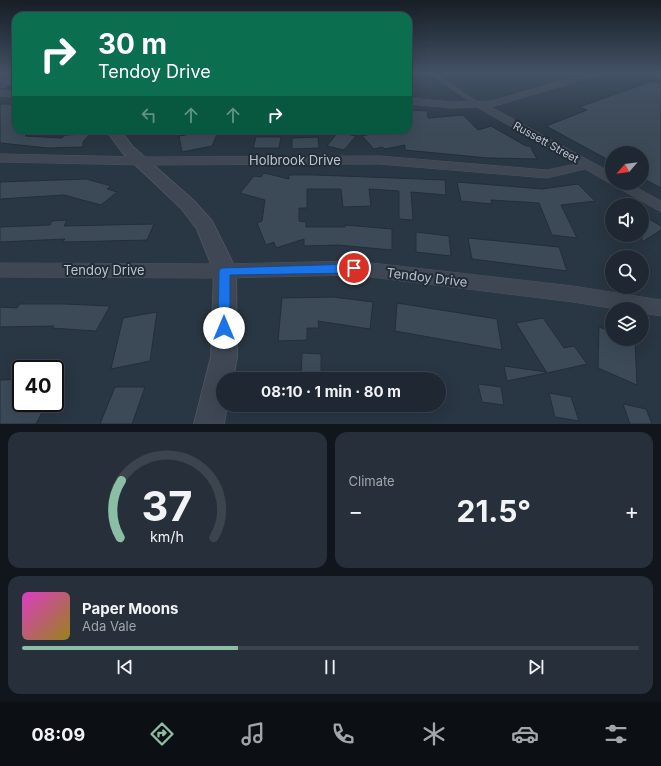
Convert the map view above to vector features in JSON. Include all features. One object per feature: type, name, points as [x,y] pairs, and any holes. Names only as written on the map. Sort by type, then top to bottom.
[{"type":"street","points":[[0,93],[12,94]]},
{"type":"street","points":[[412,101],[480,105],[499,103],[534,93]]},
{"type":"street","name":"Russett Street","points":[[480,105],[605,175]]},
{"type":"street","points":[[116,134],[128,150],[187,204],[205,226],[220,255],[225,271],[224,357],[209,424]]},
{"type":"street","name":"Holbrook Drive","points":[[0,158],[142,162],[379,160],[547,174],[588,165]]},
{"type":"street","points":[[631,190],[661,207]]},
{"type":"street","name":"Tendoy Drive","points":[[0,270],[225,271],[354,268],[573,294],[661,308]]},
{"type":"lane","points":[[461,93],[480,105]]},
{"type":"building","points":[[619,93],[661,93],[661,188],[649,182],[649,146],[605,146],[605,158],[546,126],[587,110],[579,107]]},
{"type":"building","points":[[0,104],[12,104],[12,134],[28,134],[25,136],[62,138],[65,135],[90,134],[83,142],[83,147],[48,148],[0,143]]},
{"type":"building","points":[[412,110],[427,111],[428,118],[463,115],[478,130],[491,126],[526,146],[530,146],[537,159],[488,158],[405,150],[405,145],[385,149],[382,147],[374,149],[362,136],[371,134],[412,134]]},
{"type":"building","points":[[192,134],[217,134],[212,146],[182,152],[179,136]]},
{"type":"building","points":[[336,134],[356,136],[344,150],[327,146]]},
{"type":"building","points":[[256,137],[281,137],[279,148],[253,148]]},
{"type":"building","points":[[318,137],[319,148],[292,149],[292,138]]},
{"type":"building","points":[[264,173],[289,179],[289,175],[315,175],[445,180],[446,195],[411,192],[413,220],[399,219],[399,191],[369,189],[371,206],[343,207],[341,189],[307,189],[307,208],[299,208],[299,221],[306,222],[306,227],[345,227],[345,225],[392,229],[392,250],[338,245],[304,246],[304,239],[276,248],[274,242],[266,245],[257,223],[262,221],[265,200],[240,193],[254,176],[261,177]]},
{"type":"building","points":[[86,179],[111,186],[107,189],[117,192],[101,205],[64,195],[0,199],[0,182]]},
{"type":"building","points":[[457,182],[542,189],[578,184],[595,201],[561,205],[577,238],[552,235],[539,203],[491,200],[492,204],[461,201]]},
{"type":"building","points":[[649,219],[661,226],[661,230],[649,238]]},
{"type":"building","points":[[67,220],[64,226],[154,224],[147,240],[62,242],[65,239],[0,242],[0,227],[50,225],[52,221]]},
{"type":"building","points":[[416,232],[449,236],[451,256],[416,252]]},
{"type":"building","points":[[468,238],[559,247],[567,271],[472,259]]},
{"type":"building","points":[[333,297],[373,302],[370,329],[318,321],[319,328],[307,328],[307,340],[278,341],[282,298]]},
{"type":"building","points":[[397,303],[497,319],[502,350],[395,331]]},
{"type":"building","points":[[20,304],[110,306],[96,331],[52,328],[54,326],[0,327],[0,307],[17,308]]},
{"type":"building","points":[[157,312],[150,361],[111,369],[123,318]]},
{"type":"building","points":[[543,318],[564,348],[574,346],[587,364],[547,373],[516,323]]},
{"type":"building","points":[[599,327],[605,329],[605,346],[635,346],[637,385],[598,368]]},
{"type":"building","points":[[302,353],[321,354],[321,372],[301,372]]},
{"type":"building","points":[[504,366],[546,372],[546,373],[507,381]]},
{"type":"building","points":[[12,379],[12,412],[42,412],[36,424],[0,424],[0,380]]},
{"type":"building","points":[[478,384],[501,387],[504,405],[482,402]]},
{"type":"building","points":[[115,387],[145,387],[132,424],[100,424]]},
{"type":"building","points":[[549,393],[571,397],[579,421],[555,417]]},
{"type":"building","points":[[623,404],[646,409],[652,424],[630,424]]},
{"type":"route","points":[[224,328],[225,271],[354,268]]}]
